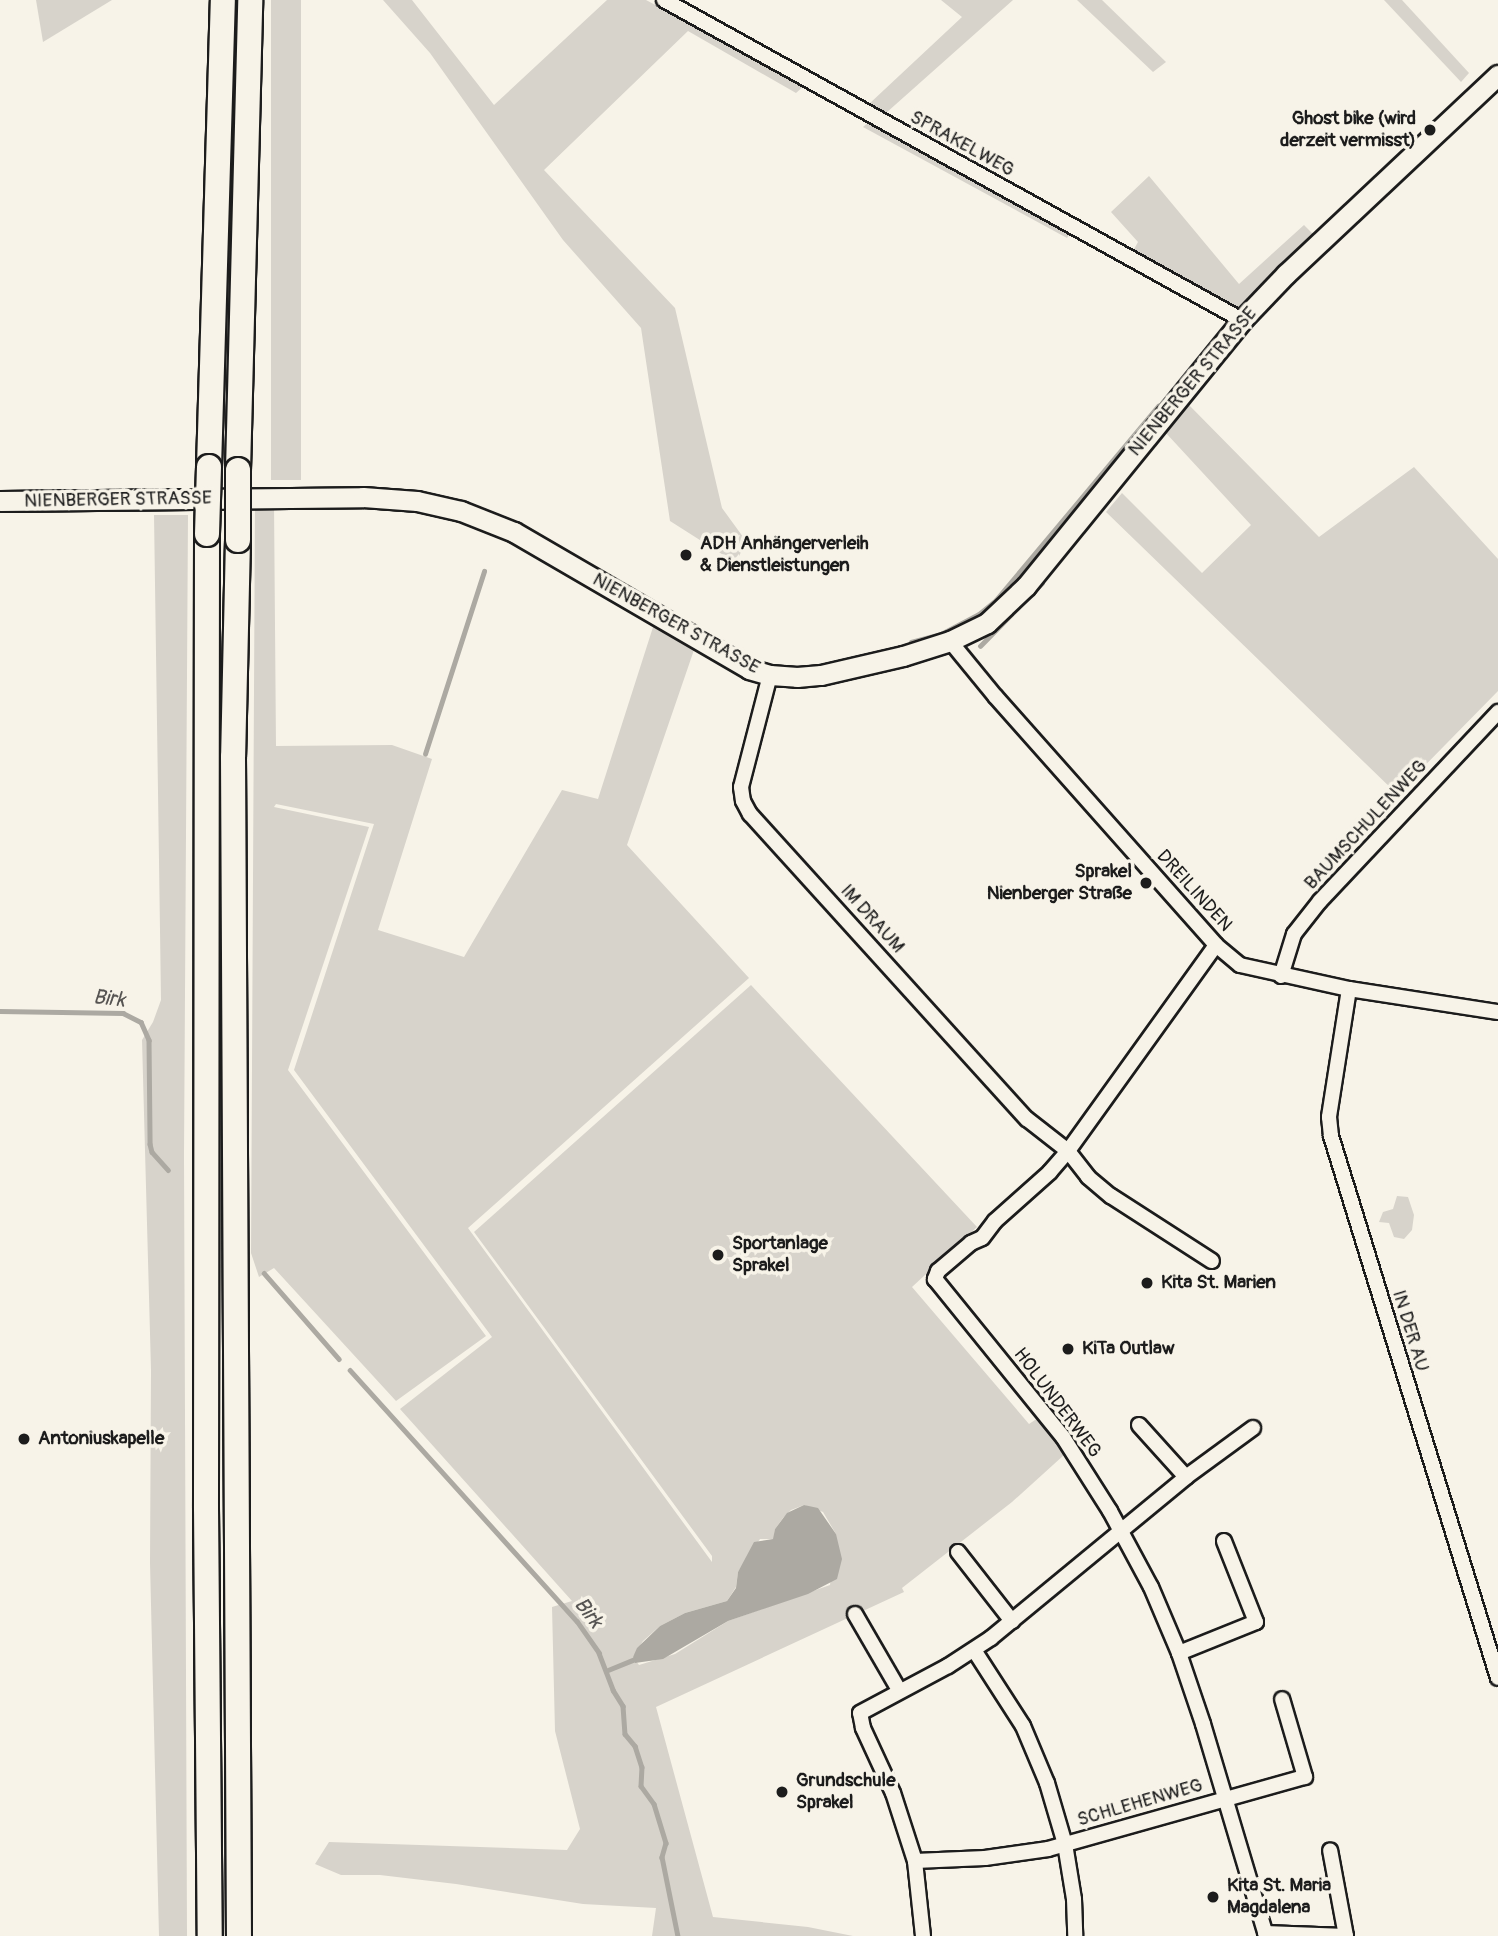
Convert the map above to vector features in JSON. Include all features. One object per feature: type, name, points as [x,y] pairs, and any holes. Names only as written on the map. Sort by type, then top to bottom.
[{"type":"highway","points":[[210,1936],[206,1452],[206,534],[223,0]]},
{"type":"highway","points":[[239,1936],[233,771],[250,0]]},
{"type":"street","name":"SPRAKELWEG","points":[[664,0],[1242,320]]},
{"type":"street","name":"NIENBERGER STRASSE","points":[[0,501],[363,497],[440,505],[514,532],[749,669],[771,675],[821,675],[893,659],[950,641],[987,623],[1026,586],[1242,320],[1286,274],[1498,75]]},
{"type":"street","name":"DREILINDEN","points":[[950,641],[1216,944],[1240,965],[1349,989],[1498,1012]]},
{"type":"street","name":"IM DRAUM","points":[[771,675],[742,779],[741,794],[746,808],[1027,1119],[1068,1151],[1088,1177],[1111,1196],[1212,1261]]},
{"type":"street","name":"BAUMSCHULENWEG","points":[[1281,976],[1294,934],[1320,901],[1498,712]]},
{"type":"street","points":[[1068,1151],[1216,944]]},
{"type":"street","name":"IN DER AU","points":[[1349,989],[1329,1117],[1331,1136],[1497,1670]]},
{"type":"street","name":"HOLUNDERWEG","points":[[1068,1151],[1051,1172],[995,1221],[982,1238],[971,1243],[938,1271],[936,1283],[955,1301],[962,1317],[1063,1437],[1122,1532],[1151,1587],[1179,1653],[1266,1934],[1346,1936],[1330,1850]]},
{"type":"street","points":[[1139,1425],[1186,1477]]},
{"type":"street","points":[[923,1936],[920,1884],[915,1861],[893,1793],[860,1718],[864,1708],[974,1650],[1122,1532],[1186,1477],[1253,1428]]},
{"type":"street","points":[[1179,1653],[1256,1622],[1224,1541]]},
{"type":"street","points":[[958,1552],[1012,1621]]},
{"type":"street","points":[[855,1614],[899,1690]]},
{"type":"street","points":[[974,1650],[999,1685],[1036,1755],[1065,1844]]},
{"type":"street","points":[[1225,1799],[1305,1777],[1282,1699]]},
{"type":"street","name":"SCHLEHENWEG","points":[[915,1861],[1003,1856],[1065,1844],[1225,1799]]},
{"type":"street","name":"SCHLEHENWEG","points":[[1065,1844],[1075,1936]]},
{"type":"shaded area","points":[[36,0],[112,0],[43,42]]},
{"type":"shaded area","points":[[271,0],[301,0],[301,480],[271,480]]},
{"type":"shaded area","points":[[383,0],[412,0],[494,105],[607,0],[646,0],[805,85],[796,93],[688,31],[544,170],[675,308],[722,508],[746,541],[736,563],[670,521],[641,328],[563,240],[430,53]]},
{"type":"shaded area","points":[[941,0],[1013,0],[886,113],[869,104],[962,17]]},
{"type":"shaded area","points":[[1077,0],[1102,0],[1166,62],[1153,72]]},
{"type":"shaded area","points":[[1384,0],[1402,0],[1469,73],[1461,82]]},
{"type":"shaded area","points":[[870,121],[1071,232],[1067,238],[863,127]]},
{"type":"shaded area","points":[[1149,176],[1239,284],[1304,225],[1314,235],[1240,309],[1132,253],[1138,242],[1111,212]]},
{"type":"shaded area","points":[[1188,404],[1319,537],[1414,467],[1498,559],[1498,691],[1397,794],[1106,512],[1122,493],[1202,573],[1251,525],[1165,432]]},
{"type":"shaded area","points":[[255,503],[274,503],[276,746],[392,745],[432,759],[378,930],[464,957],[562,790],[598,799],[654,624],[695,647],[627,845],[749,978],[468,1228],[712,1562],[712,1556],[474,1232],[751,985],[977,1227],[912,1287],[1029,1424],[1038,1418],[1064,1455],[1012,1502],[902,1588],[904,1592],[656,1707],[713,1917],[808,1927],[853,1936],[652,1936],[656,1908],[583,1904],[380,1875],[341,1875],[315,1864],[329,1842],[567,1850],[580,1829],[555,1731],[552,1607],[572,1601],[400,1409],[492,1337],[294,1070],[374,824],[276,804],[274,807],[369,827],[288,1070],[486,1336],[396,1401],[274,1268],[259,1277],[251,1253]],"holes":[[[804,1505],[823,1512],[836,1534],[830,1585],[728,1621],[675,1654],[639,1665],[633,1657],[643,1641],[660,1626],[685,1613],[727,1601],[736,1587],[738,1572],[760,1539],[774,1539],[775,1529],[791,1510]]]},
{"type":"shaded area","points":[[154,515],[188,515],[184,1156],[187,1936],[159,1936],[150,1563],[151,1370],[142,1040],[153,1022],[161,1000]]},
{"type":"shaded area","points":[[1397,1196],[1408,1197],[1414,1215],[1412,1230],[1404,1239],[1394,1237],[1389,1223],[1379,1222],[1383,1212],[1393,1209]]},
{"type":"shaded area","points":[[804,1505],[818,1508],[836,1534],[842,1559],[837,1579],[808,1594],[728,1621],[663,1659],[635,1663],[633,1657],[637,1648],[660,1626],[685,1613],[727,1601],[736,1588],[738,1572],[754,1542],[773,1539],[775,1529],[787,1513]]},
{"type":"waterway","points":[[911,642],[941,634],[979,614],[996,600],[1158,406]]},
{"type":"waterway","points":[[425,754],[484,571]]},
{"type":"waterway","points":[[980,646],[1042,583]]},
{"type":"waterway","name":"Birk","points":[[0,1011],[123,1013],[141,1022],[149,1040],[150,1144],[152,1152],[168,1170]]},
{"type":"waterway","name":"Birk","points":[[264,1273],[339,1359]]},
{"type":"waterway","name":"Birk","points":[[350,1370],[577,1621],[599,1653],[613,1690],[623,1706],[625,1734],[635,1746],[642,1767],[641,1786],[654,1804],[666,1843],[662,1857],[678,1936]]},
{"type":"waterway","points":[[608,1670],[633,1660]]},
{"type":"place","name":"Ghost bike (wird derzeit vermisst)","points":[[1430,130]]},
{"type":"place","name":"ADH Anhängerverleih & Dienstleistungen","points":[[686,555]]},
{"type":"place","name":"Sprakel Nienberger Straße","points":[[1146,883]]},
{"type":"place","name":"Sportanlage Sprakel","points":[[718,1255]]},
{"type":"place","name":"Kita St. Marien","points":[[1147,1283]]},
{"type":"place","name":"KiTa Outlaw","points":[[1068,1349]]},
{"type":"place","name":"Antoniuskapelle","points":[[24,1439]]},
{"type":"place","name":"Grundschule Sprakel","points":[[782,1792]]},
{"type":"place","name":"Kita St. Maria Magdalena","points":[[1213,1897]]}]
